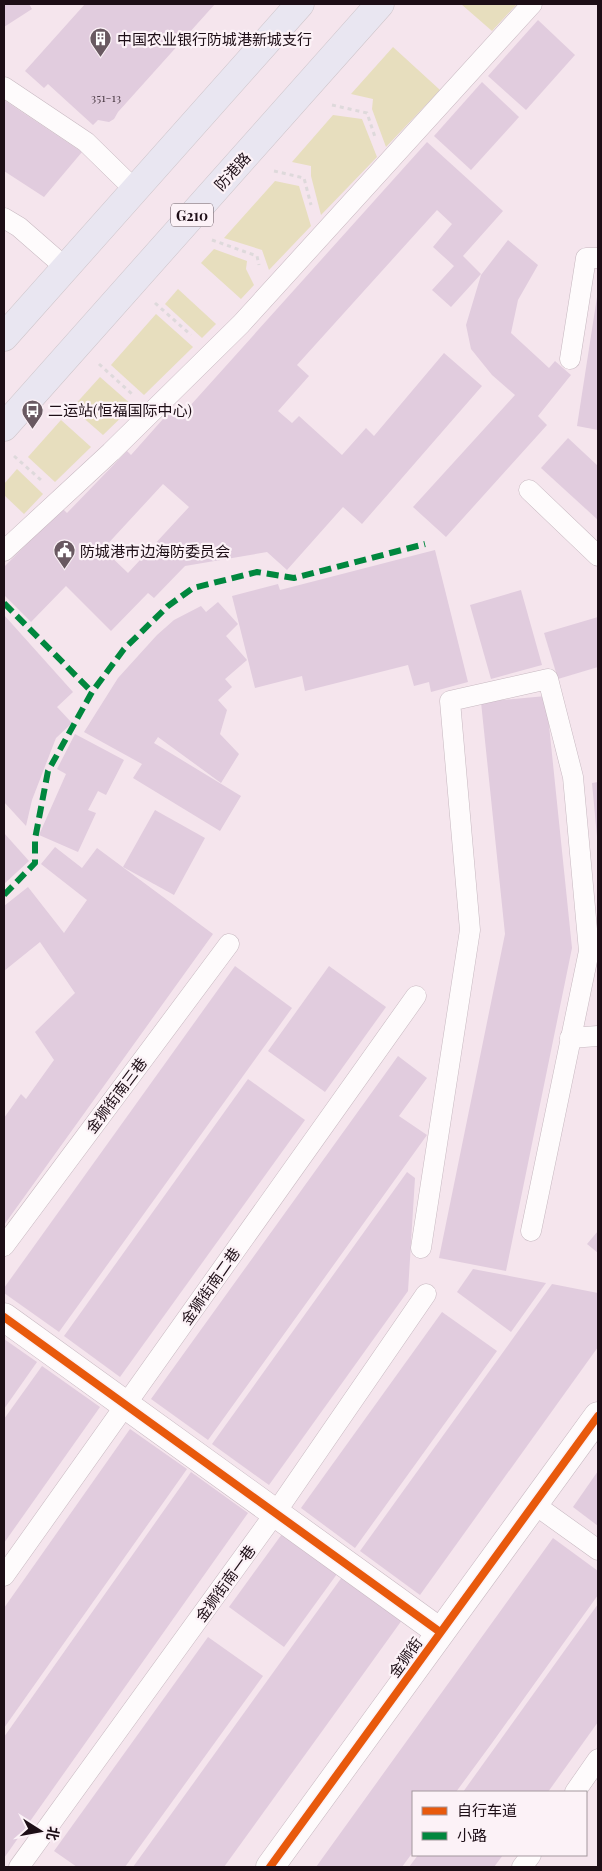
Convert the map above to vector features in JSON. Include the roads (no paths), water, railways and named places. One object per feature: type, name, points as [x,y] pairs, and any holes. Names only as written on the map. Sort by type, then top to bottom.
[{"type":"highway","points":[[4,337],[300,4]]},
{"type":"highway","name":"防港路","points":[[4,427],[380,4]]},
{"type":"street","points":[[4,1317],[440,1632]]},
{"type":"street","name":"金狮街","points":[[270,1867],[598,1416]]},
{"type":"lane","points":[[4,550],[211,354],[532,4]]},
{"type":"lane","points":[[4,87],[86,142],[135,190]]},
{"type":"lane","points":[[4,218],[19,227],[66,268]]},
{"type":"lane","points":[[570,359],[586,258],[598,258]]},
{"type":"lane","points":[[529,490],[598,556]]},
{"type":"lane","points":[[421,1248],[470,930],[450,701],[548,679],[573,776],[588,951],[531,1231]]},
{"type":"lane","name":"金狮街南三巷","points":[[4,1246],[229,944]]},
{"type":"lane","name":"金狮街南二巷","points":[[4,1576],[416,996]]},
{"type":"lane","points":[[570,1038],[598,1036]]},
{"type":"lane","name":"金狮街南一巷","points":[[18,1867],[276,1512],[426,1294]]},
{"type":"lane","points":[[534,1504],[598,1550]]},
{"type":"lane","points":[[576,1791],[598,1759]]},
{"type":"lane","points":[[522,1867],[530,1856]]},
{"type":"place","name":"中国农业银行防城港新城支行","points":[[101,58]]},
{"type":"place","name":"二运站(恒福国际中心)","points":[[32,429]]},
{"type":"place","name":"防城港市边海防委员会","points":[[64,570]]}]
